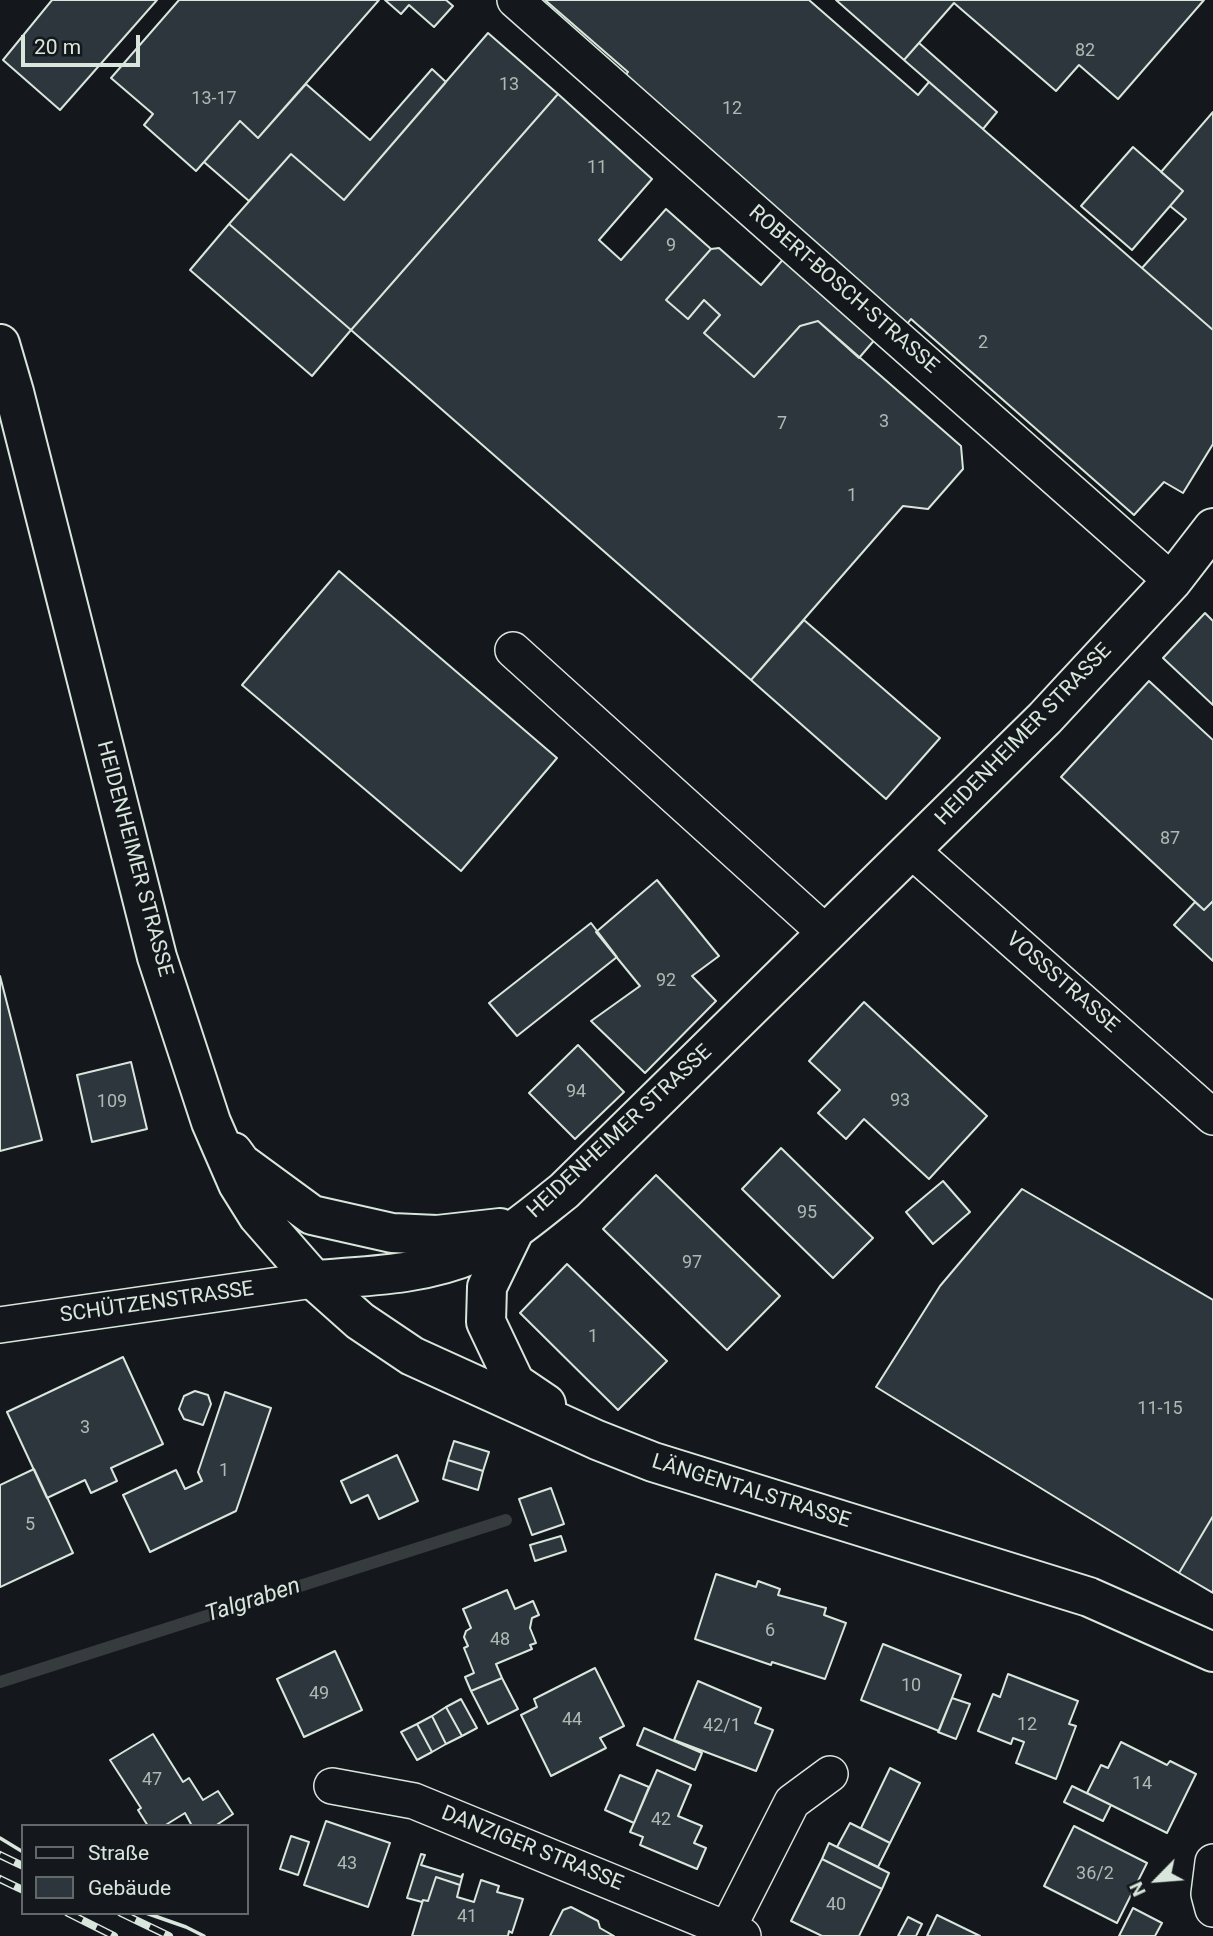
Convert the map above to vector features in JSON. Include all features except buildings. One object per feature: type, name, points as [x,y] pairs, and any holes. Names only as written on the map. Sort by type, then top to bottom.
[{"type":"main road","name":"HEIDENHEIMER STRASSE","points":[[0,344],[157,957],[211,1122],[238,1184],[258,1216],[314,1280],[408,1272],[444,1264],[476,1252],[515,1229],[564,1191],[1045,718],[1172,581],[1213,528]]},
{"type":"main road","points":[[211,1122],[241,1163],[312,1215],[393,1233],[436,1235],[493,1228],[515,1229],[487,1287],[486,1322],[515,1383],[597,1440]]},
{"type":"main road","name":"LÄNGENTALSTRASSE","points":[[314,1280],[360,1321],[412,1356],[597,1440],[653,1462],[1089,1597],[1213,1652]]},
{"type":"street","name":"ROBERT-BOSCH-STRASSE","points":[[515,0],[1172,581]]},
{"type":"street","points":[[513,650],[827,934]]},
{"type":"street","name":"VOSSSTRASSE","points":[[911,850],[1213,1117]]},
{"type":"street","name":"SCHÜTZENSTRASSE","points":[[0,1325],[314,1280]]},
{"type":"street","name":"DANZIGER STRASSE","points":[[332,1786],[414,1801],[735,1932],[792,1802],[830,1774]]},
{"type":"street","points":[[1213,1862],[1209,1894],[1213,1909]]},
{"type":"waterway","name":"Talgraben","points":[[0,1682],[506,1520]]},
{"type":"railway","points":[[0,1855],[21,1865]]},
{"type":"railway","points":[[0,1879],[21,1889]]},
{"type":"railway","points":[[72,1915],[114,1936]]},
{"type":"railway","points":[[125,1915],[169,1936]]},
{"type":"wall","points":[[0,1838],[21,1851]]},
{"type":"wall","points":[[152,1915],[204,1936]]}]
